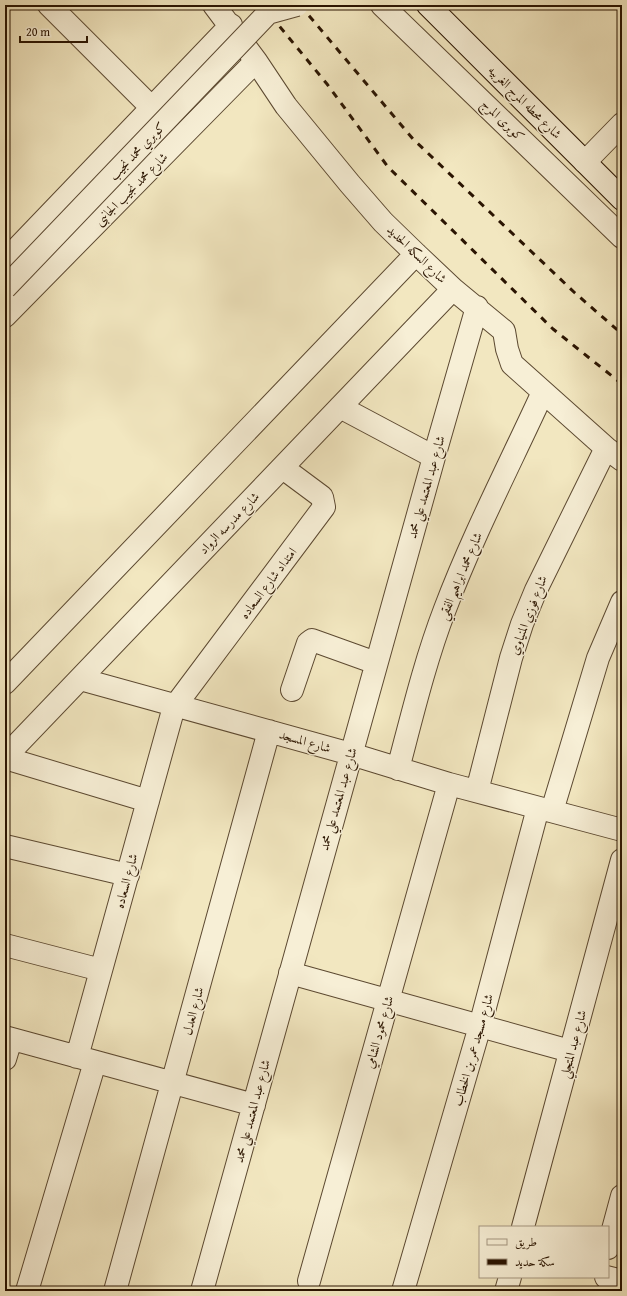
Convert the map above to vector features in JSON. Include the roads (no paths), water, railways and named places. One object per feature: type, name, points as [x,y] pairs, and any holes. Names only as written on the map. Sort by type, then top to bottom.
[{"type":"street","points":[[50,5],[152,108]]},
{"type":"street","name":"شارع السكه الحديد","points":[[214,5],[231,25],[286,106],[322,152],[383,222],[454,289],[504,331],[507,349],[512,364],[614,454]]},
{"type":"street","name":"كوبري محمد نجيب","points":[[5,288],[270,9],[298,5]]},
{"type":"street","name":"كوبرى المرج","points":[[382,5],[622,237]]},
{"type":"street","name":"شارع محطه المرج الغربيه","points":[[428,5],[622,199]]},
{"type":"street","points":[[5,261],[231,25]]},
{"type":"street","name":"شارع محمد نجيب الجانبى","points":[[5,316],[256,61]]},
{"type":"street","points":[[585,162],[622,124]]},
{"type":"street","points":[[5,683],[416,254]]},
{"type":"street","name":"شارع مدرسه الرواد","points":[[5,758],[454,289]]},
{"type":"street","name":"شارع عبد المعتمد علي محمد","points":[[202,1291],[376,663],[477,307]]},
{"type":"street","name":"شارع محمد ابراهيم الفقي","points":[[398,769],[428,660],[444,610],[464,562],[543,392]]},
{"type":"street","points":[[340,407],[434,457]]},
{"type":"street","name":"شارع فوزي المنياوي","points":[[478,791],[511,658],[522,624],[536,590],[614,454]]},
{"type":"street","name":"امتداد شارع السعاده","points":[[176,706],[323,510],[324,503],[322,497],[283,468]]},
{"type":"street","name":"شارع مسجد عمر بن الخطاب","points":[[403,1291],[545,810],[598,658],[622,602]]},
{"type":"street","points":[[292,690],[308,643],[312,640],[376,663]]},
{"type":"street","name":"شارع المسجد","points":[[80,679],[351,754],[449,784],[622,830]]},
{"type":"street","name":"شارع السعاده","points":[[27,1291],[86,1059],[101,970],[176,706]]},
{"type":"street","name":"شارع العدل","points":[[115,1291],[174,1083],[269,731]]},
{"type":"street","points":[[5,758],[148,801]]},
{"type":"street","name":"شارع محمود الشامي","points":[[309,1281],[449,784]]},
{"type":"street","points":[[5,846],[128,874]]},
{"type":"street","name":"شارع عبد المتجلي","points":[[524,1226],[622,860]]},
{"type":"street","points":[[5,945],[101,970]]},
{"type":"street","points":[[290,974],[570,1051]]},
{"type":"street","points":[[7,1045],[86,1059],[254,1105]]},
{"type":"street","points":[[609,1244],[622,1196]]},
{"type":"street","points":[[506,1291],[510,1278]]},
{"type":"street","points":[[597,1291],[600,1278]]},
{"type":"street","points":[[609,1278],[622,1281]]},
{"type":"railway","points":[[262,5],[327,84],[388,167],[553,329],[622,384]]},
{"type":"railway","points":[[300,5],[413,139],[575,293],[622,334]]}]
